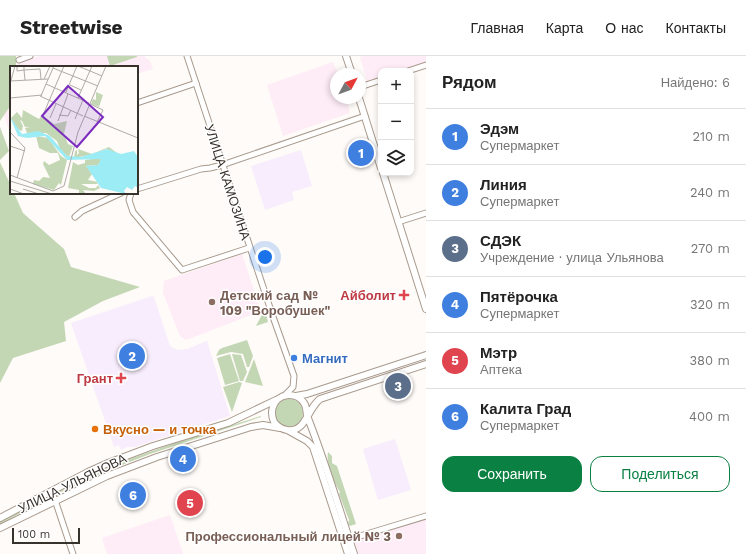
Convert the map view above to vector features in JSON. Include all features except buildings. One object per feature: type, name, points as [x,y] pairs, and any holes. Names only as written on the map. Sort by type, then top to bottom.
[{"type":"main road","points":[[346,56],[350,68]]},
{"type":"main road","points":[[361,104],[378,158]]},
{"type":"main road","points":[[384,176],[426,309]]},
{"type":"main road","points":[[354,554],[347,541],[312,447],[307,441],[285,430],[274,421],[272,409],[275,403],[282,397],[307,394],[426,355]]},
{"type":"main road","points":[[285,430],[298,428],[302,425],[312,406],[320,399],[426,364]]},
{"type":"main road","points":[[296,396],[302,400],[305,405],[307,415],[317,441],[347,541],[348,554]]},
{"type":"main road","name":"УЛИЦА УЛЬЯНОВА","points":[[0,518],[88,472],[122,457],[228,423],[282,397]]},
{"type":"main road","name":"УЛИЦА УЛЬЯНОВА","points":[[0,528],[107,476],[159,456],[251,427],[263,425],[285,430]]},
{"type":"street","points":[[19,60],[30,56]]},
{"type":"street","name":"УЛИЦА КАМОЗИНА","points":[[187,56],[249,248],[294,376],[293,387],[282,397]]},
{"type":"street","points":[[414,69],[426,65]]},
{"type":"street","points":[[366,85],[378,81]]},
{"type":"street","points":[[138,103],[196,83]]},
{"type":"street","points":[[138,189],[201,169],[222,165],[365,116]]},
{"type":"street","points":[[74,217],[82,211],[119,194]]},
{"type":"street","points":[[131,194],[129,200],[132,212],[182,270],[249,248]]},
{"type":"street","points":[[398,222],[426,213]]},
{"type":"street","points":[[50,491],[55,500],[73,554]]},
{"type":"street","points":[[347,541],[426,516]]},
{"type":"shaded area","points":[[39,56],[144,56],[150,61],[153,69],[138,74],[138,66],[17,66],[20,62]]},
{"type":"shaded area","points":[[426,56],[426,63],[410,68],[378,68],[378,78],[367,81],[366,68],[363,68],[360,57]]},
{"type":"shaded area","points":[[333,62],[336,68],[330,68],[330,104],[348,104],[350,113],[283,136],[267,85]]},
{"type":"shaded area","points":[[10,75],[10,133],[1,107],[0,88]]},
{"type":"shaded area","points":[[301,150],[312,186],[292,192],[294,200],[265,210],[251,166]]},
{"type":"shaded area","name":"Детский сад № 109 \"Воробушек\"","points":[[242,254],[261,311],[186,340],[180,336],[163,293],[164,281]]},
{"type":"shaded area","points":[[152,296],[154,297],[170,346],[177,350],[187,349],[207,341],[230,416],[121,450],[119,445],[114,447],[71,323]]},
{"type":"shaded area","points":[[395,439],[411,490],[378,500],[363,449]]},
{"type":"shaded area","points":[[170,515],[183,554],[107,554],[102,538]]},
{"type":"shaded area","name":"Профессиональный лицей № 3","points":[[426,519],[426,554],[358,554],[355,543],[356,541]]},
{"type":"green space","points":[[0,56],[16,56],[16,66],[10,66],[10,106],[0,121]]},
{"type":"green space","points":[[107,56],[137,56],[137,57],[110,66]]},
{"type":"green space","points":[[0,127],[9,151],[0,160]]},
{"type":"green space","points":[[0,162],[10,184],[10,194],[14,194],[23,213],[64,249],[71,267],[140,287],[103,301],[64,322],[66,341],[13,358],[0,383]]},
{"type":"green space","points":[[265,309],[268,322],[256,326]]},
{"type":"green space","points":[[247,340],[253,356],[249,367],[247,367],[243,354],[231,352],[216,356],[222,348]]},
{"type":"green space","points":[[230,354],[239,381],[225,385],[217,358]]},
{"type":"green space","points":[[232,354],[241,355],[247,372],[243,381],[240,381]]},
{"type":"green space","points":[[254,359],[263,386],[245,382]]},
{"type":"green space","points":[[239,382],[242,383],[232,412],[223,387]]},
{"type":"green space","points":[[289,399],[299,403],[303,413],[299,423],[289,427],[279,423],[275,413],[279,403]]},
{"type":"green space","points":[[261,416],[150,454],[57,493],[58,491],[83,479],[133,458],[184,440]]},
{"type":"green space","points":[[328,452],[332,456],[332,463],[337,466],[356,524],[350,526],[348,524],[349,520],[339,494],[340,492],[329,467]]},
{"type":"green space","points":[[46,497],[47,499],[0,524],[0,521]]},
{"type":"place","name":"Эдэм","points":[[361,153]]},
{"type":"place","name":"Айболит","points":[[404,295]]},
{"type":"place","name":"Детский сад № 109 \"Воробушек\"","points":[[212,302]]},
{"type":"place","name":"Линия","points":[[132,356]]},
{"type":"place","name":"Магнит","points":[[294,358]]},
{"type":"place","name":"Грант","points":[[121,378]]},
{"type":"place","name":"СДЭК","points":[[398,386]]},
{"type":"place","name":"Вкусно — и точка","points":[[95,429]]},
{"type":"place","name":"Пятёрочка","points":[[183,459]]},
{"type":"place","name":"Калита Град","points":[[133,495]]},
{"type":"place","name":"Мэтр","points":[[190,503]]},
{"type":"place","name":"Профессиональный лицей № 3","points":[[399,536]]}]
